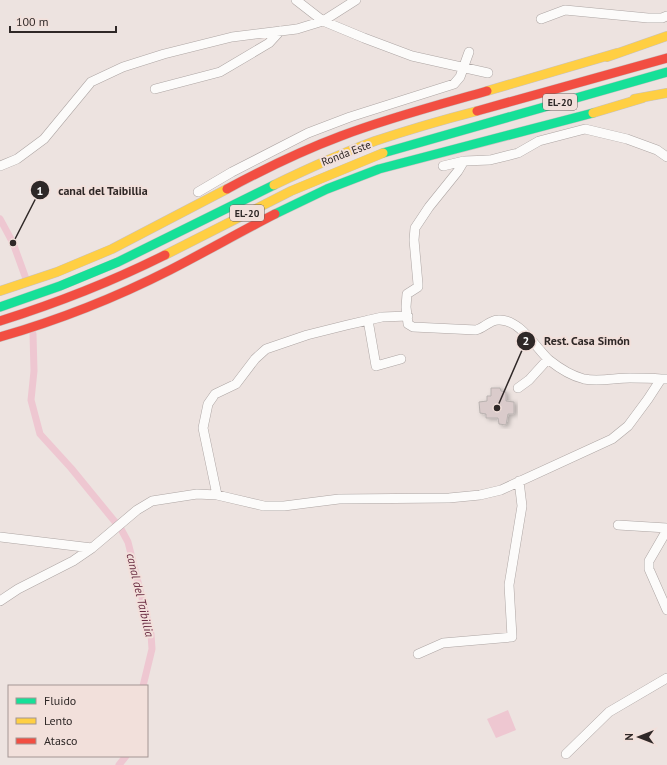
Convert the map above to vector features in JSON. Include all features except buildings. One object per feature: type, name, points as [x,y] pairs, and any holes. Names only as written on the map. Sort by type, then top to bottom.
[{"type":"highway","points":[[0,291],[37,279],[110,249],[147,232],[299,153],[347,133],[576,63],[617,53],[667,36]]},
{"type":"highway","name":"EL-20","points":[[360,147],[402,127],[528,89],[617,53]]},
{"type":"highway","name":"Ronda Este","points":[[0,307],[42,293],[116,263],[158,244],[295,174],[360,147],[450,118],[667,58]]},
{"type":"highway","name":"Ronda Este","points":[[0,320],[25,314],[106,283],[152,262],[271,201],[324,176],[391,150],[667,72]]},
{"type":"highway","points":[[0,337],[47,323],[123,292],[170,270],[292,205],[351,179],[386,166],[667,93]]},
{"type":"highway","name":"EL-20","points":[[454,132],[480,130],[515,121],[618,101],[643,98]]},
{"type":"street","points":[[296,0],[323,21],[412,56],[488,73]]},
{"type":"street","points":[[0,166],[17,159],[44,139],[91,82],[123,67],[164,54],[232,37],[297,29],[323,21],[356,0]]},
{"type":"street","points":[[541,19],[565,10],[648,18],[662,18],[667,16]]},
{"type":"street","points":[[155,89],[220,72],[269,43],[280,31]]},
{"type":"street","points":[[198,192],[232,172],[308,133],[350,117],[454,84],[460,77],[469,52]]},
{"type":"street","points":[[443,166],[464,161],[490,160],[518,153],[539,141],[585,129],[627,139],[657,150],[667,157]]},
{"type":"street","points":[[464,161],[415,228],[414,240],[418,287],[407,294],[408,324],[413,327],[476,330],[482,328],[490,322],[504,320],[515,325],[530,338],[548,359],[572,375],[584,379],[664,379]]},
{"type":"street","points":[[217,495],[203,428],[208,404],[215,394],[236,384],[255,359],[266,349],[307,335],[368,320],[382,317],[408,316]]},
{"type":"street","points":[[368,320],[376,366],[401,359]]},
{"type":"street","points":[[518,388],[529,380],[548,359]]},
{"type":"street","points":[[0,601],[18,589],[73,561],[92,548],[137,510],[152,501],[197,494],[217,495],[264,506],[284,506],[339,499],[448,498],[480,495],[501,490],[612,439],[628,426],[664,379]]},
{"type":"street","points":[[418,654],[443,643],[512,637],[509,585],[522,506],[519,481]]},
{"type":"street","points":[[618,525],[667,529],[649,560],[649,569],[667,610]]},
{"type":"street","points":[[0,537],[92,548]]},
{"type":"street","points":[[566,754],[609,712],[667,678]]},
{"type":"shaded area","points":[[508,710],[516,730],[496,738],[487,719]]},
{"type":"waterway","name":"canal del Taibillia","points":[[0,219],[13,243],[25,276]]},
{"type":"waterway","name":"canal del Taibillia","points":[[33,334],[34,371],[31,400],[40,434],[71,468],[116,523]]},
{"type":"waterway","name":"canal del Taibillia","points":[[121,529],[128,542],[151,634],[152,649],[143,685]]},
{"type":"waterway","name":"canal del Taibillia","points":[[119,765],[125,757]]},
{"type":"traffic: fast","points":[[383,153],[667,72]]},
{"type":"traffic: fast","points":[[275,214],[327,189],[379,169],[593,113]]},
{"type":"traffic: fast","points":[[0,307],[60,286],[118,262],[274,185]]},
{"type":"traffic: slow","points":[[607,57],[667,36]]},
{"type":"traffic: slow","points":[[487,91],[617,53]]},
{"type":"traffic: slow","points":[[634,99],[667,93]]},
{"type":"traffic: slow","points":[[593,113],[643,98]]},
{"type":"traffic: slow","points":[[274,185],[349,151],[375,141],[425,125],[477,111]]},
{"type":"traffic: slow","points":[[165,255],[291,191],[383,153]]},
{"type":"traffic: slow","points":[[0,291],[57,272],[112,249],[227,189]]},
{"type":"traffic: jam","points":[[477,111],[667,58]]},
{"type":"traffic: jam","points":[[227,189],[283,161],[359,129],[487,91]]},
{"type":"traffic: jam","points":[[0,337],[65,316],[129,290],[275,214]]},
{"type":"traffic: jam","points":[[0,321],[84,291],[165,255]]},
{"type":"place","name":"canal del Taibillia","points":[[13,243]]},
{"type":"place","name":"Rest. Casa Simón","points":[[497,408]]}]
